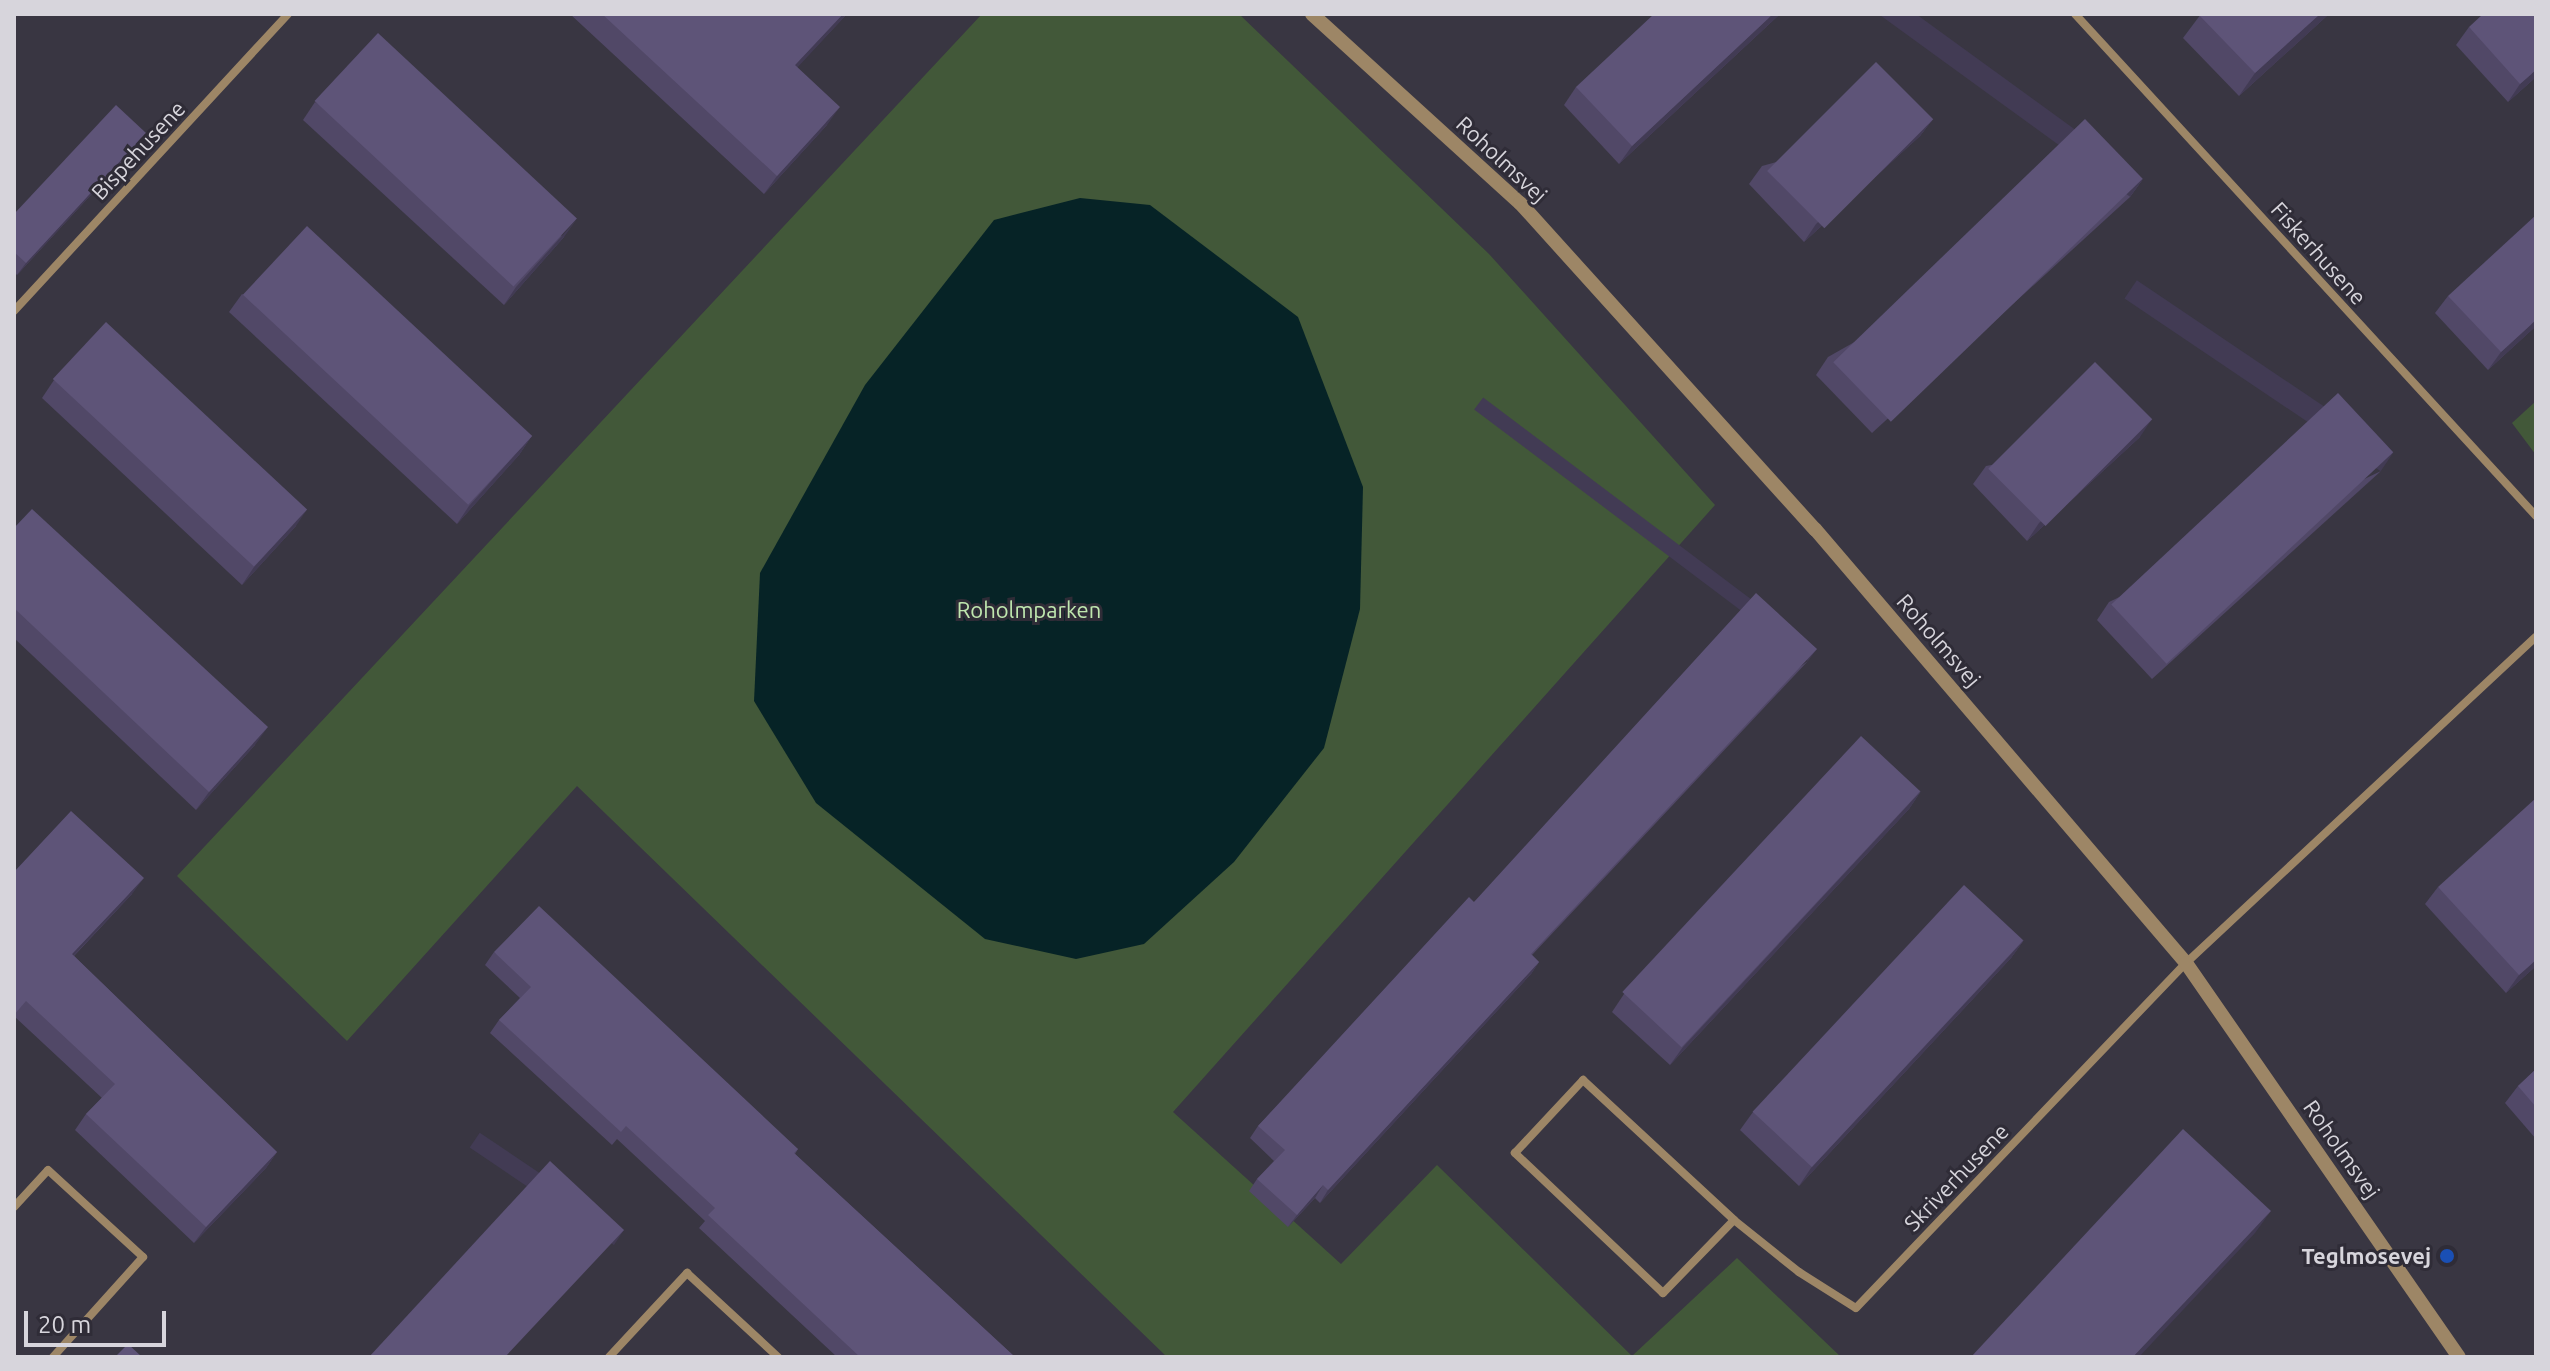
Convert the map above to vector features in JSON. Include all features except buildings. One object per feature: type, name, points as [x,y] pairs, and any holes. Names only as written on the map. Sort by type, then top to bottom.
[{"type":"street","name":"Bispehusene","points":[[14,311],[288,14]]},
{"type":"street","name":"Roholmsvej","points":[[1312,14],[1520,203],[1815,529],[2186,963],[2459,1357]]},
{"type":"street","name":"Fiskerhusene","points":[[2075,14],[2536,516]]},
{"type":"street","points":[[2186,963],[2536,637]]},
{"type":"street","name":"Skriverhusene","points":[[1734,1220],[1663,1293],[1515,1153],[1583,1080],[1734,1220],[1799,1272],[1856,1308],[2186,963]]},
{"type":"street","points":[[14,1207],[48,1170],[143,1257],[53,1357]]},
{"type":"street","points":[[609,1357],[687,1273],[778,1357]]},
{"type":"green space","name":"Roholmparken","points":[[982,14],[1239,14],[1489,254],[1715,505],[1173,1112],[1341,1264],[1437,1165],[1632,1356],[1737,1258],[1841,1357],[1167,1357],[577,786],[347,1041],[177,876]]},
{"type":"green space","points":[[2536,401],[2536,455],[2512,423]]},
{"type":"shaded area","points":[[1080,198],[1150,205],[1298,317],[1363,487],[1360,609],[1324,748],[1234,862],[1144,944],[1076,959],[985,939],[816,803],[754,701],[760,573],[865,385],[994,220]]},
{"type":"place","name":"Teglmosevej","points":[[2447,1256]]}]
